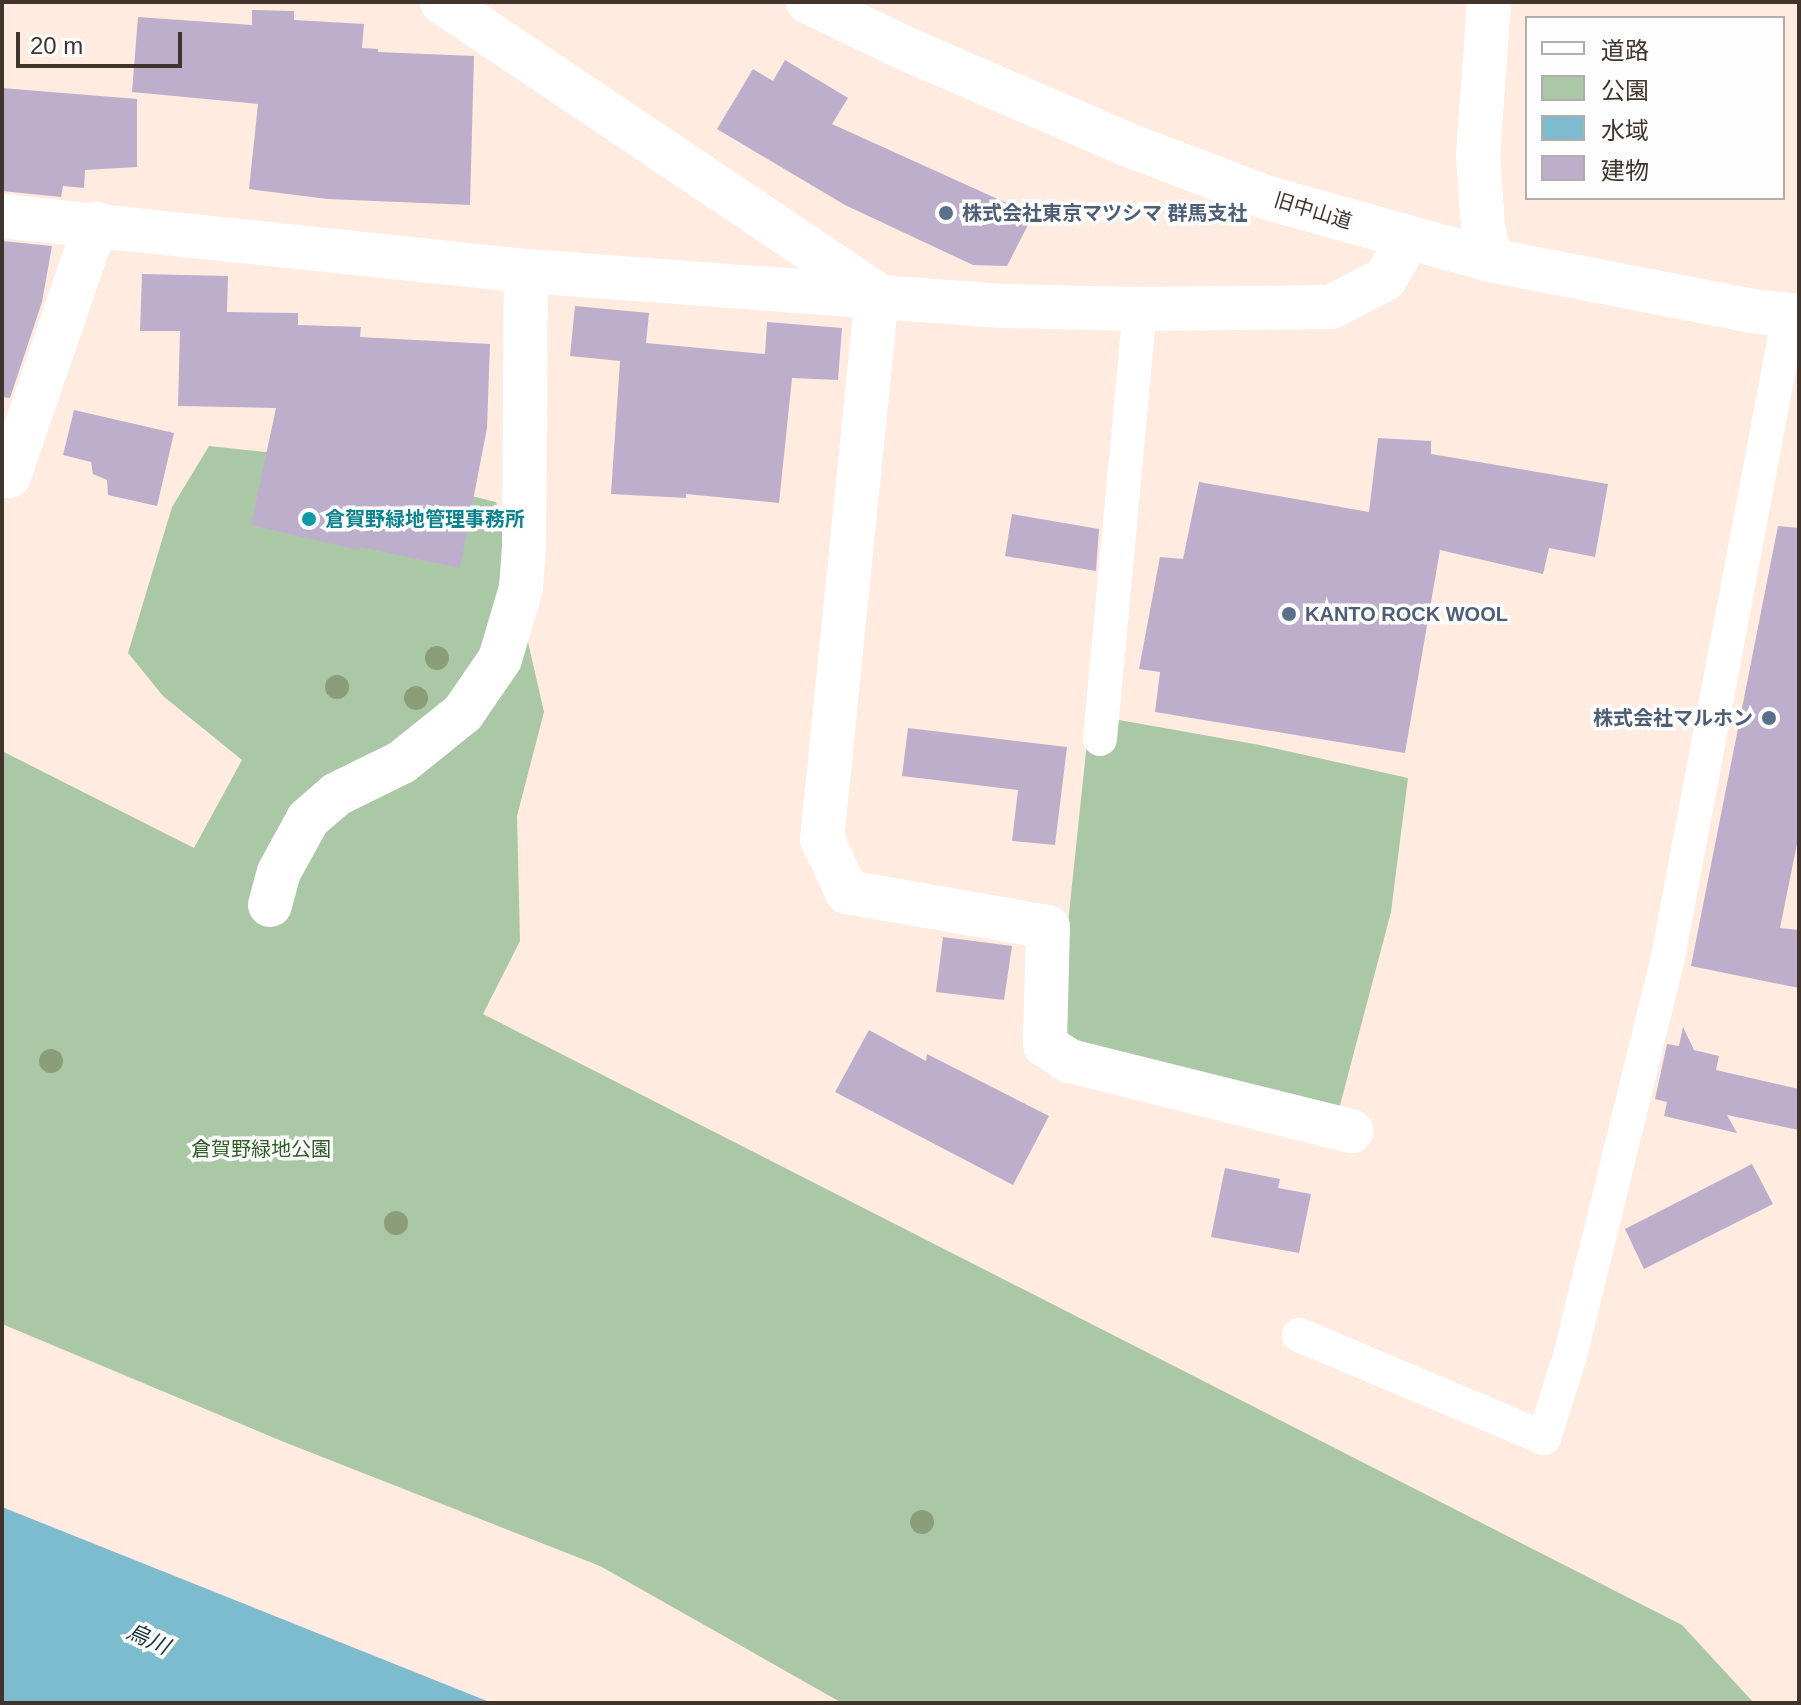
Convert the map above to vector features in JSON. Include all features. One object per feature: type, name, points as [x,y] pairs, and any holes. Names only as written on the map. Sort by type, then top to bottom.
[{"type":"street","points":[[442,2],[877,295]]},
{"type":"street","name":"旧中山道","points":[[808,2],[909,50],[1126,144],[1268,198],[1408,240],[1582,281],[1794,315]]},
{"type":"street","points":[[1489,2],[1478,155],[1490,260]]},
{"type":"street","points":[[2,216],[526,271],[1006,306],[1140,309],[1331,307],[1385,279],[1408,240]]},
{"type":"street","points":[[2,476],[9,476],[96,224]]},
{"type":"street","points":[[270,905],[279,872],[308,819],[337,794],[402,762],[463,713],[500,659],[521,588],[524,546],[526,271]]},
{"type":"street","points":[[877,295],[822,839],[847,892],[1048,927],[1045,1045],[1070,1061],[1351,1131]]},
{"type":"lane","points":[[1100,739],[1140,309]]},
{"type":"lane","points":[[1299,1335],[1544,1438],[1570,1356],[1667,962],[1794,315]]},
{"type":"green space","name":"倉賀野緑地公園","points":[[209,446],[314,457],[496,502],[544,712],[517,816],[520,941],[483,1014],[1682,1625],[1754,1703],[842,1703],[600,1566],[284,1442],[2,1324],[2,751],[194,848],[242,760],[163,696],[128,653],[172,507]]},
{"type":"green space","points":[[1119,720],[1260,745],[1408,778],[1391,912],[1339,1109],[1086,1045],[1057,1028],[1087,742]]},
{"type":"water","name":"烏川","points":[[2,1507],[492,1703],[2,1703]]},
{"type":"building","points":[[252,10],[294,11],[294,20],[364,24],[362,48],[378,49],[378,52],[474,56],[470,205],[327,199],[249,189],[258,104],[132,92],[138,17],[252,25]]},
{"type":"building","points":[[785,60],[848,98],[832,124],[1033,215],[1007,266],[973,265],[845,205],[717,129],[753,69],[773,81]]},
{"type":"building","points":[[2,88],[137,99],[137,167],[85,170],[84,188],[63,186],[61,197],[2,191]]},
{"type":"building","points":[[2,241],[52,246],[42,302],[10,398],[2,397]]},
{"type":"building","points":[[142,274],[228,276],[227,312],[298,313],[298,325],[361,327],[360,337],[490,344],[487,428],[460,568],[360,547],[359,550],[251,525],[276,408],[178,406],[180,331],[140,331]]},
{"type":"building","points":[[575,306],[649,313],[646,343],[765,354],[767,322],[842,328],[838,380],[792,378],[779,503],[686,494],[686,498],[611,494],[620,361],[570,356]]},
{"type":"building","points":[[74,410],[174,433],[157,506],[108,495],[107,480],[93,474],[91,462],[63,455]]},
{"type":"building","name":"KANTO ROCK WOOL","points":[[1378,438],[1431,441],[1431,454],[1608,484],[1595,557],[1549,548],[1543,574],[1440,550],[1405,753],[1155,712],[1160,672],[1139,669],[1160,557],[1183,559],[1199,482],[1369,512]]},
{"type":"building","points":[[1012,514],[1099,529],[1096,571],[1005,556]]},
{"type":"building","name":"株式会社マルホン","points":[[1778,526],[1799,528],[1799,834],[1780,928],[1799,930],[1799,988],[1691,966]]},
{"type":"building","points":[[908,728],[1067,747],[1055,845],[1012,841],[1018,790],[902,776]]},
{"type":"building","points":[[943,937],[1012,946],[1004,1000],[936,992]]},
{"type":"building","points":[[1683,1027],[1694,1050],[1719,1056],[1716,1070],[1799,1089],[1799,1130],[1727,1115],[1737,1133],[1664,1116],[1667,1102],[1655,1099],[1667,1044],[1679,1046]]},
{"type":"building","points":[[869,1030],[926,1061],[927,1054],[1049,1116],[1013,1185],[835,1092]]},
{"type":"building","points":[[1752,1164],[1773,1204],[1644,1269],[1625,1229]]},
{"type":"building","points":[[1225,1168],[1280,1179],[1278,1188],[1311,1194],[1299,1253],[1211,1237]]},
{"type":"place","name":"株式会社東京マツシマ 群馬支社","points":[[946,213]]},
{"type":"place","name":"倉賀野緑地管理事務所","points":[[309,519]]},
{"type":"place","name":"KANTO ROCK WOOL","points":[[1289,614]]},
{"type":"place","name":"株式会社マルホン","points":[[1769,718]]}]
